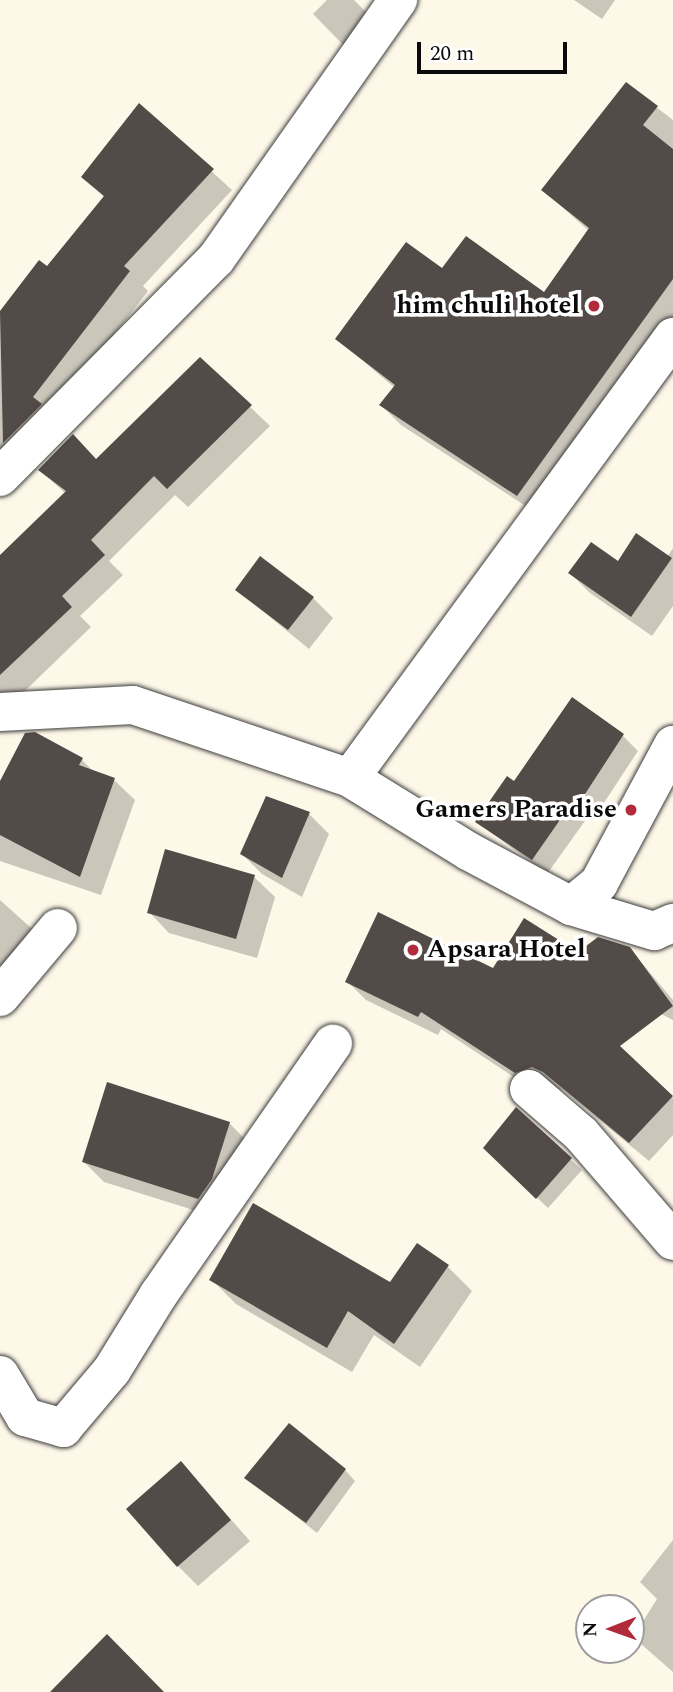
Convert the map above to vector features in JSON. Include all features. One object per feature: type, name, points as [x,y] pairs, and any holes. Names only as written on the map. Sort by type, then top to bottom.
[{"type":"street","points":[[0,477],[216,259],[398,0]]},
{"type":"street","points":[[350,778],[673,337]]},
{"type":"street","points":[[0,712],[133,705],[350,778],[468,851],[570,906],[654,931],[673,923]]},
{"type":"street","points":[[570,906],[599,883],[673,745]]},
{"type":"street","points":[[0,997],[58,928]]},
{"type":"street","points":[[1,1380],[25,1417],[63,1428],[112,1370],[159,1294],[333,1044]]},
{"type":"street","points":[[529,1089],[581,1134],[673,1241]]},
{"type":"building","points":[[626,82],[658,106],[643,125],[673,149],[673,279],[517,496],[379,405],[395,385],[335,339],[406,242],[442,268],[466,236],[544,292],[589,228],[541,190]]},
{"type":"building","points":[[139,103],[214,169],[124,266],[130,271],[33,397],[42,404],[3,443],[0,311],[39,260],[47,266],[104,196],[81,177]]},
{"type":"building","points":[[200,357],[252,405],[167,489],[154,476],[91,540],[105,555],[62,596],[72,607],[0,675],[0,555],[66,491],[38,470],[73,434],[96,459]]},
{"type":"building","points":[[636,533],[672,558],[631,617],[568,573],[591,542],[618,561]]},
{"type":"building","points":[[260,556],[314,597],[288,630],[235,590]]},
{"type":"building","points":[[572,697],[624,734],[576,808],[571,804],[532,860],[475,822],[507,776],[514,781]]},
{"type":"building","points":[[35,732],[83,758],[79,765],[115,778],[80,877],[0,835],[0,781],[25,733]]},
{"type":"building","points":[[266,796],[310,812],[282,878],[240,854]]},
{"type":"building","points":[[165,849],[255,875],[236,939],[147,913]]},
{"type":"building","points":[[378,912],[493,968],[524,918],[578,952],[598,937],[630,947],[673,1006],[620,1046],[673,1096],[629,1143],[543,1072],[532,1067],[515,1073],[421,1012],[418,1017],[345,982]]},
{"type":"building","points":[[107,1082],[230,1122],[212,1179],[198,1199],[82,1162]]},
{"type":"building","points":[[516,1107],[572,1158],[536,1199],[483,1148]]},
{"type":"building","points":[[253,1203],[390,1282],[417,1243],[449,1265],[394,1344],[348,1311],[327,1348],[209,1280]]},
{"type":"building","points":[[289,1423],[346,1469],[306,1523],[244,1478]]},
{"type":"building","points":[[181,1461],[231,1520],[177,1567],[126,1509]]},
{"type":"building","points":[[107,1634],[164,1692],[50,1692]]},
{"type":"place","name":"him chuli hotel","points":[[594,306]]},
{"type":"place","name":"Gamers Paradise","points":[[631,810]]},
{"type":"place","name":"Apsara Hotel","points":[[413,950]]}]
